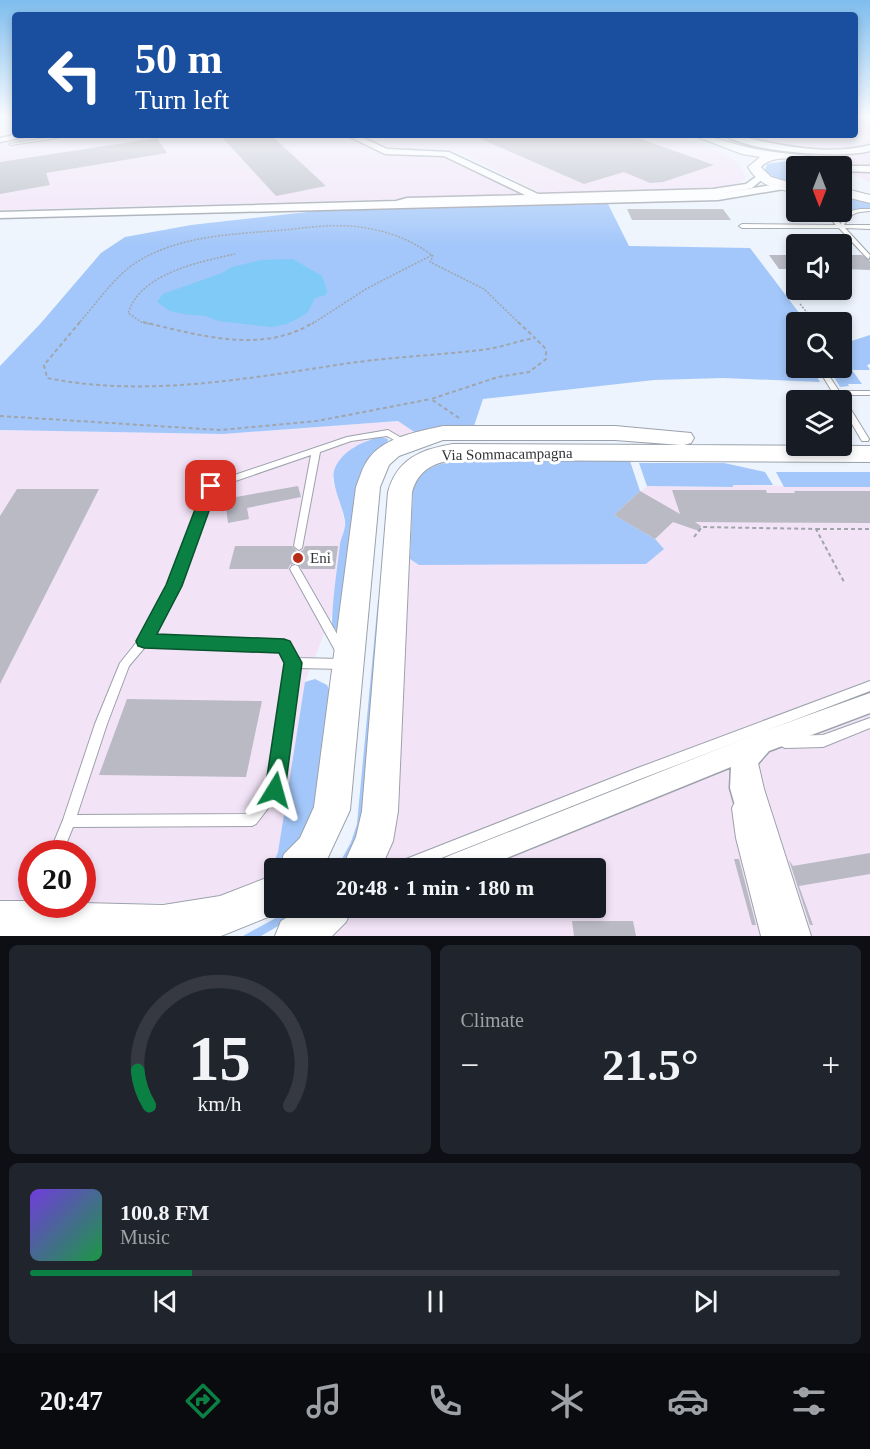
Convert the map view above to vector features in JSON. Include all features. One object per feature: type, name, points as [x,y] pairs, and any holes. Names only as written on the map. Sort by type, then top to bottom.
[{"type":"street","points":[[456,159],[539,197]]},
{"type":"street","points":[[746,159],[757,172],[786,186]]},
{"type":"street","points":[[396,204],[407,201],[734,190],[749,186],[757,172],[756,163],[768,159]]},
{"type":"street","points":[[852,174],[870,169]]},
{"type":"street","points":[[852,181],[870,191]]},
{"type":"street","points":[[747,193],[768,187],[786,188]]},
{"type":"street","points":[[0,215],[671,198],[786,190]]},
{"type":"street","points":[[852,194],[870,199]]},
{"type":"street","name":"Via Sommacampagna","points":[[307,858],[313,851],[332,810],[368,487],[379,461],[391,451],[407,443],[443,434],[615,433],[686,439],[786,439]]},
{"type":"street","points":[[852,441],[868,444]]},
{"type":"street","name":"Via Sommacampagna","points":[[366,858],[374,841],[380,811],[402,483],[414,465],[425,458],[441,453],[868,444]]},
{"type":"street","points":[[342,718],[365,647],[371,590],[380,579],[395,576]]},
{"type":"street","points":[[476,858],[764,742],[870,703]]},
{"type":"street","points":[[764,742],[746,757],[741,775],[742,788],[786,936]]},
{"type":"street","points":[[52,918],[163,925],[220,916],[264,900]]},
{"type":"lane","points":[[843,226],[844,218],[849,213],[870,210]]},
{"type":"lane","points":[[838,222],[843,226]]},
{"type":"lane","points":[[840,222],[869,255]]},
{"type":"lane","points":[[742,226],[870,227]]},
{"type":"lane","points":[[852,393],[870,393]]},
{"type":"lane","points":[[852,418],[868,444]]},
{"type":"lane","points":[[61,840],[125,663],[144,641],[174,586],[211,486],[350,439],[388,433],[407,443]]},
{"type":"lane","points":[[299,546],[316,450]]},
{"type":"lane","points":[[295,569],[348,664]]},
{"type":"lane","points":[[69,820],[252,820],[275,790],[293,663],[284,646],[144,641]]},
{"type":"lane","points":[[293,663],[348,664]]},
{"type":"lane","points":[[426,858],[635,775],[870,686]]},
{"type":"lane","points":[[804,936],[758,789],[754,758],[764,742],[823,741],[870,723]]},
{"type":"lane","points":[[741,775],[739,823],[768,936]]},
{"type":"path","points":[[432,255],[409,241],[373,228],[339,225],[209,238],[158,251],[139,260],[114,283],[57,346],[44,365],[48,378],[76,386],[146,388],[281,374],[301,368],[325,368],[432,352],[483,350],[522,339],[535,338]]},
{"type":"path","points":[[236,254],[192,266],[146,287],[131,300],[128,313],[141,322],[191,333],[252,341],[272,340],[304,329],[366,290],[432,255]]},
{"type":"path","points":[[0,416],[220,430],[317,421],[431,399],[498,377],[529,372],[546,359],[546,349],[484,289],[430,262],[432,255]]},
{"type":"path","points":[[800,304],[807,312]]},
{"type":"path","points":[[431,399],[466,423],[468,433]]},
{"type":"path","points":[[694,537],[702,527],[870,529]]},
{"type":"path","points":[[816,529],[844,582]]},
{"type":"shaded area","points":[[0,159],[454,159],[522,193],[517,196],[0,210]]},
{"type":"shaded area","points":[[473,159],[732,159],[743,170],[746,178],[741,182],[722,187],[542,194]]},
{"type":"shaded area","points":[[852,159],[870,159],[870,183],[852,173]]},
{"type":"shaded area","points":[[786,161],[786,181],[777,179],[765,171],[767,164]]},
{"type":"shaded area","points":[[852,197],[870,201],[870,209],[852,213]]},
{"type":"shaded area","points":[[608,204],[629,246],[750,248],[786,296],[786,300],[789,300],[798,312],[786,312],[786,378],[818,378],[820,382],[723,378],[654,380],[483,399],[473,429],[416,433],[398,421],[223,434],[0,430],[0,366],[41,323],[101,253],[125,237],[191,225],[334,209]]},
{"type":"shaded area","points":[[293,259],[322,276],[327,291],[326,295],[315,298],[308,312],[287,324],[272,327],[219,321],[205,316],[170,311],[157,302],[163,294],[222,273],[232,267],[261,260]]},
{"type":"shaded area","points":[[870,335],[870,364],[867,365],[870,370],[852,370],[852,341]]},
{"type":"shaded area","points":[[852,370],[862,384],[848,384],[849,386],[840,387],[835,378],[852,378]]},
{"type":"shaded area","points":[[399,421],[416,433],[400,439],[368,440],[340,459],[332,480],[345,524],[332,614],[305,682],[276,858],[264,858],[262,881],[235,897],[190,903],[96,903],[96,840],[18,840],[18,903],[0,903],[0,430],[223,434]]},
{"type":"shaded area","points":[[380,437],[388,441],[375,453],[339,630],[332,628],[333,607],[340,544],[345,524],[335,487],[335,468],[348,452],[360,444]]},
{"type":"shaded area","points":[[456,461],[630,461],[640,491],[614,515],[655,539],[664,549],[646,564],[419,565],[410,559],[413,487],[426,471]]},
{"type":"shaded area","points":[[639,463],[724,463],[765,472],[773,485],[647,486]]},
{"type":"shaded area","points":[[776,472],[870,472],[870,487],[784,487]]},
{"type":"shaded area","points":[[732,485],[870,487],[870,936],[325,936],[340,918],[606,918],[606,858],[384,858],[396,812],[410,559],[419,565],[614,515],[647,486],[733,487]]},
{"type":"shaded area","points":[[378,600],[386,600],[371,786],[350,858],[342,858],[357,824]]},
{"type":"shaded area","points":[[315,679],[327,685],[331,693],[319,806],[297,853],[292,858],[276,858],[278,852],[305,682]]},
{"type":"shaded area","points":[[276,918],[292,918],[261,936],[243,936]]},
{"type":"building","points":[[22,159],[133,159],[46,173],[50,185],[0,194],[0,162]]},
{"type":"building","points":[[242,159],[297,159],[326,186],[276,196]]},
{"type":"building","points":[[526,159],[696,159],[714,165],[663,182],[650,183],[624,172],[584,184]]},
{"type":"building","points":[[627,209],[723,209],[731,220],[632,220]]},
{"type":"building","points":[[769,255],[786,255],[786,269],[779,269]]},
{"type":"building","points":[[852,255],[862,255],[870,261],[870,270],[852,269]]},
{"type":"building","points":[[298,486],[301,497],[247,508],[249,519],[228,523],[225,499]]},
{"type":"building","points":[[17,489],[99,489],[0,684],[0,516]]},
{"type":"building","points":[[672,490],[766,490],[767,493],[870,491],[870,523],[695,522],[701,526],[699,531],[673,522],[655,539],[614,515],[640,491],[680,514]]},
{"type":"building","points":[[235,546],[292,546],[298,552],[305,546],[338,546],[335,569],[302,569],[296,563],[290,565],[288,569],[229,569]]},
{"type":"building","points":[[127,699],[262,701],[246,777],[99,775]]},
{"type":"building","points":[[870,853],[870,874],[799,886],[813,925],[810,925],[789,860],[793,866]]},
{"type":"building","points":[[734,859],[739,859],[756,925],[752,925]]},
{"type":"building","points":[[572,921],[633,921],[636,936],[574,936]]},
{"type":"place","name":"Eni","points":[[298,558]]},
{"type":"route","points":[[211,486],[174,586],[158,611],[144,641],[284,646],[293,663],[275,790]]}]
